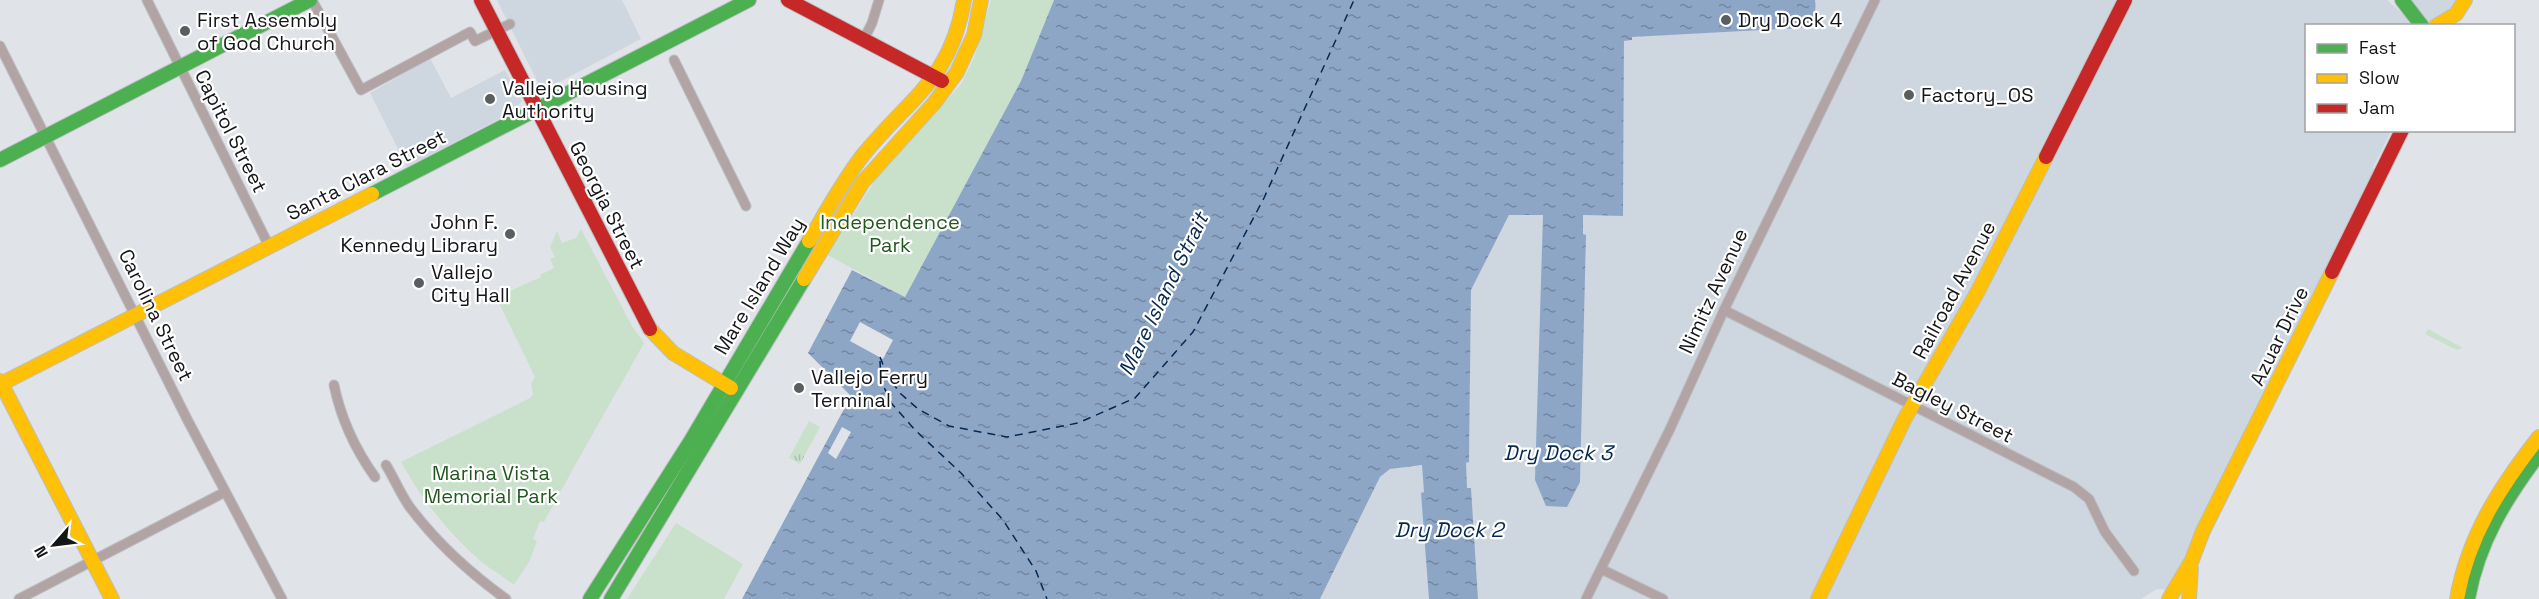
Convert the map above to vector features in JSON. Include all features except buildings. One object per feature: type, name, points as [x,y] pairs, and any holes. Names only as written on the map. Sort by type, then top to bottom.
[{"type":"main road","points":[[0,160],[311,0]]},
{"type":"main road","name":"Georgia Street","points":[[481,0],[503,27],[536,109],[650,329],[674,353],[738,392]]},
{"type":"main road","name":"Santa Clara Street","points":[[0,383],[749,0]]},
{"type":"main road","points":[[788,0],[949,85]]},
{"type":"main road","name":"Mare Island Way","points":[[590,599],[685,452],[842,184],[885,129],[935,77],[948,56],[960,25],[964,0]]},
{"type":"main road","name":"Mare Island Way","points":[[611,599],[738,392],[862,183],[949,85],[974,35],[981,0]]},
{"type":"main road","name":"Railroad Avenue","points":[[1818,599],[1911,406],[1978,291],[2125,0]]},
{"type":"main road","points":[[2402,0],[2420,24]]},
{"type":"main road","points":[[2439,24],[2456,14],[2465,0]]},
{"type":"main road","name":"Azuar Drive","points":[[2169,599],[2192,560],[2203,531],[2401,132]]},
{"type":"main road","points":[[0,383],[111,599]]},
{"type":"main road","points":[[2457,599],[2465,558],[2477,528],[2500,489],[2539,437]]},
{"type":"main road","points":[[2468,599],[2475,561],[2489,527],[2539,454]]},
{"type":"main road","name":"Azuar Drive","points":[[2189,599],[2192,560]]},
{"type":"street","name":"Capitol Street","points":[[147,0],[269,246]]},
{"type":"street","points":[[311,0],[361,90],[470,32],[475,41],[503,27]]},
{"type":"street","name":"Nimitz Avenue","points":[[1586,599],[1875,0]]},
{"type":"street","points":[[864,39],[872,23],[877,4]]},
{"type":"street","name":"Carolina Street","points":[[0,46],[186,419],[282,599]]},
{"type":"street","points":[[674,60],[746,206]]},
{"type":"street","name":"Bagley Street","points":[[1724,310],[2074,487],[2089,499],[2105,532],[2134,572]]},
{"type":"street","points":[[334,385],[338,406],[346,426],[360,457],[375,477]]},
{"type":"street","points":[[386,465],[408,504],[434,535],[481,581],[506,599]]},
{"type":"street","points":[[19,599],[225,492]]},
{"type":"street","points":[[1601,569],[1663,599]]},
{"type":"shaded area","points":[[497,0],[622,0],[641,39],[542,91]]},
{"type":"shaded area","points":[[1638,0],[2387,0],[2404,15],[2409,24],[2305,24],[2305,132],[2391,132],[2373,168],[2379,177],[2181,591],[2157,589],[2141,599],[1320,599],[1380,477],[1390,469],[1400,467],[1469,462],[1471,290],[1509,215],[1543,215],[1544,225],[1583,215],[1623,216],[1624,41],[1640,36]]},
{"type":"shaded area","points":[[2408,0],[2461,0],[2454,11],[2435,22],[2424,22]]},
{"type":"shaded area","points":[[430,58],[451,98],[505,70],[522,101],[518,105],[520,108],[407,167],[370,93]]},
{"type":"green space","name":"Independence Park","points":[[991,0],[1054,0],[1021,81],[905,297],[824,253],[844,229],[879,174],[961,84],[974,58]]},
{"type":"green space","name":"Marina Vista Memorial Park","points":[[581,229],[632,326],[644,343],[544,522],[540,521],[533,539],[537,541],[530,560],[514,585],[483,563],[448,529],[427,503],[401,462],[530,398],[533,394],[531,384],[535,377],[496,297],[541,277],[540,275],[554,268],[550,259],[555,257],[550,247],[557,231],[562,243],[576,238]]},
{"type":"green space","points":[[2428,329],[2463,348],[2457,350],[2425,334]]},
{"type":"green space","points":[[809,421],[820,427],[800,464],[789,458]]},
{"type":"green space","points":[[676,523],[743,564],[724,599],[627,599]]},
{"type":"water","points":[[1054,0],[1815,0],[1815,13],[1809,23],[1801,28],[1632,37],[1632,40],[1624,41],[1623,216],[1583,215],[1583,234],[1586,235],[1580,482],[1567,507],[1546,506],[1535,480],[1543,215],[1509,215],[1471,290],[1469,462],[1466,463],[1467,488],[1471,488],[1478,599],[1429,599],[1421,493],[1424,492],[1422,465],[1390,469],[1380,477],[1320,599],[742,599],[851,396],[808,353],[852,270],[905,297],[1021,81]]},
{"type":"pier","name":"Vallejo Ferry Terminal","points":[[860,322],[893,340],[883,359],[850,341]]},
{"type":"pier","points":[[842,427],[851,432],[836,459],[828,453]]},
{"type":"ferry route","points":[[880,357],[888,377],[901,394],[918,409],[949,426],[1007,437],[1078,423],[1135,398],[1193,332],[1264,198],[1354,0]]},
{"type":"ferry route","points":[[880,361],[881,381],[892,404],[915,430],[961,473],[1003,520],[1036,571],[1047,599]]},
{"type":"traffic: fast","points":[[0,160],[310,0]]},
{"type":"traffic: fast","points":[[372,194],[749,0]]},
{"type":"traffic: fast","points":[[2402,0],[2420,24]]},
{"type":"traffic: fast","points":[[590,599],[690,442],[809,241]]},
{"type":"traffic: fast","points":[[611,599],[804,279]]},
{"type":"traffic: fast","points":[[2468,599],[2479,559],[2494,522],[2539,454]]},
{"type":"traffic: slow","points":[[809,241],[841,186],[863,155],[926,86],[938,69],[958,27],[964,0]]},
{"type":"traffic: slow","points":[[804,279],[862,183],[935,102],[957,72],[974,35],[981,0]]},
{"type":"traffic: slow","points":[[2439,24],[2456,14],[2465,0]]},
{"type":"traffic: slow","points":[[1818,599],[1904,420],[1978,291],[2046,157]]},
{"type":"traffic: slow","points":[[1,384],[372,194]]},
{"type":"traffic: slow","points":[[2169,599],[2192,560],[2203,531],[2332,272]]},
{"type":"traffic: slow","points":[[650,329],[673,353],[731,388]]},
{"type":"traffic: slow","points":[[0,381],[112,599]]},
{"type":"traffic: slow","points":[[2457,599],[2462,576],[2477,533],[2511,475],[2539,437]]},
{"type":"traffic: slow","points":[[2189,599],[2191,568]]},
{"type":"traffic: jam","points":[[481,0],[650,329]]},
{"type":"traffic: jam","points":[[788,0],[942,81]]},
{"type":"traffic: jam","points":[[2046,157],[2125,0]]},
{"type":"traffic: jam","points":[[2332,272],[2401,132]]},
{"type":"place","name":"Dry Dock 4","points":[[1726,20]]},
{"type":"place","name":"First Assembly of God Church","points":[[185,31]]},
{"type":"place","name":"Factory_OS","points":[[1909,95]]},
{"type":"place","name":"Vallejo Housing Authority","points":[[490,99]]},
{"type":"place","name":"John F. Kennedy Library","points":[[510,234]]},
{"type":"place","name":"Vallejo City Hall","points":[[419,283]]},
{"type":"place","name":"Vallejo Ferry Terminal","points":[[799,388]]},
{"type":"water label","name":"Mare Island Strait","points":[[1163,294]]},
{"type":"water label","name":"Dry Dock 3","points":[[1558,452]]},
{"type":"water label","name":"Dry Dock 2","points":[[1449,529]]}]
